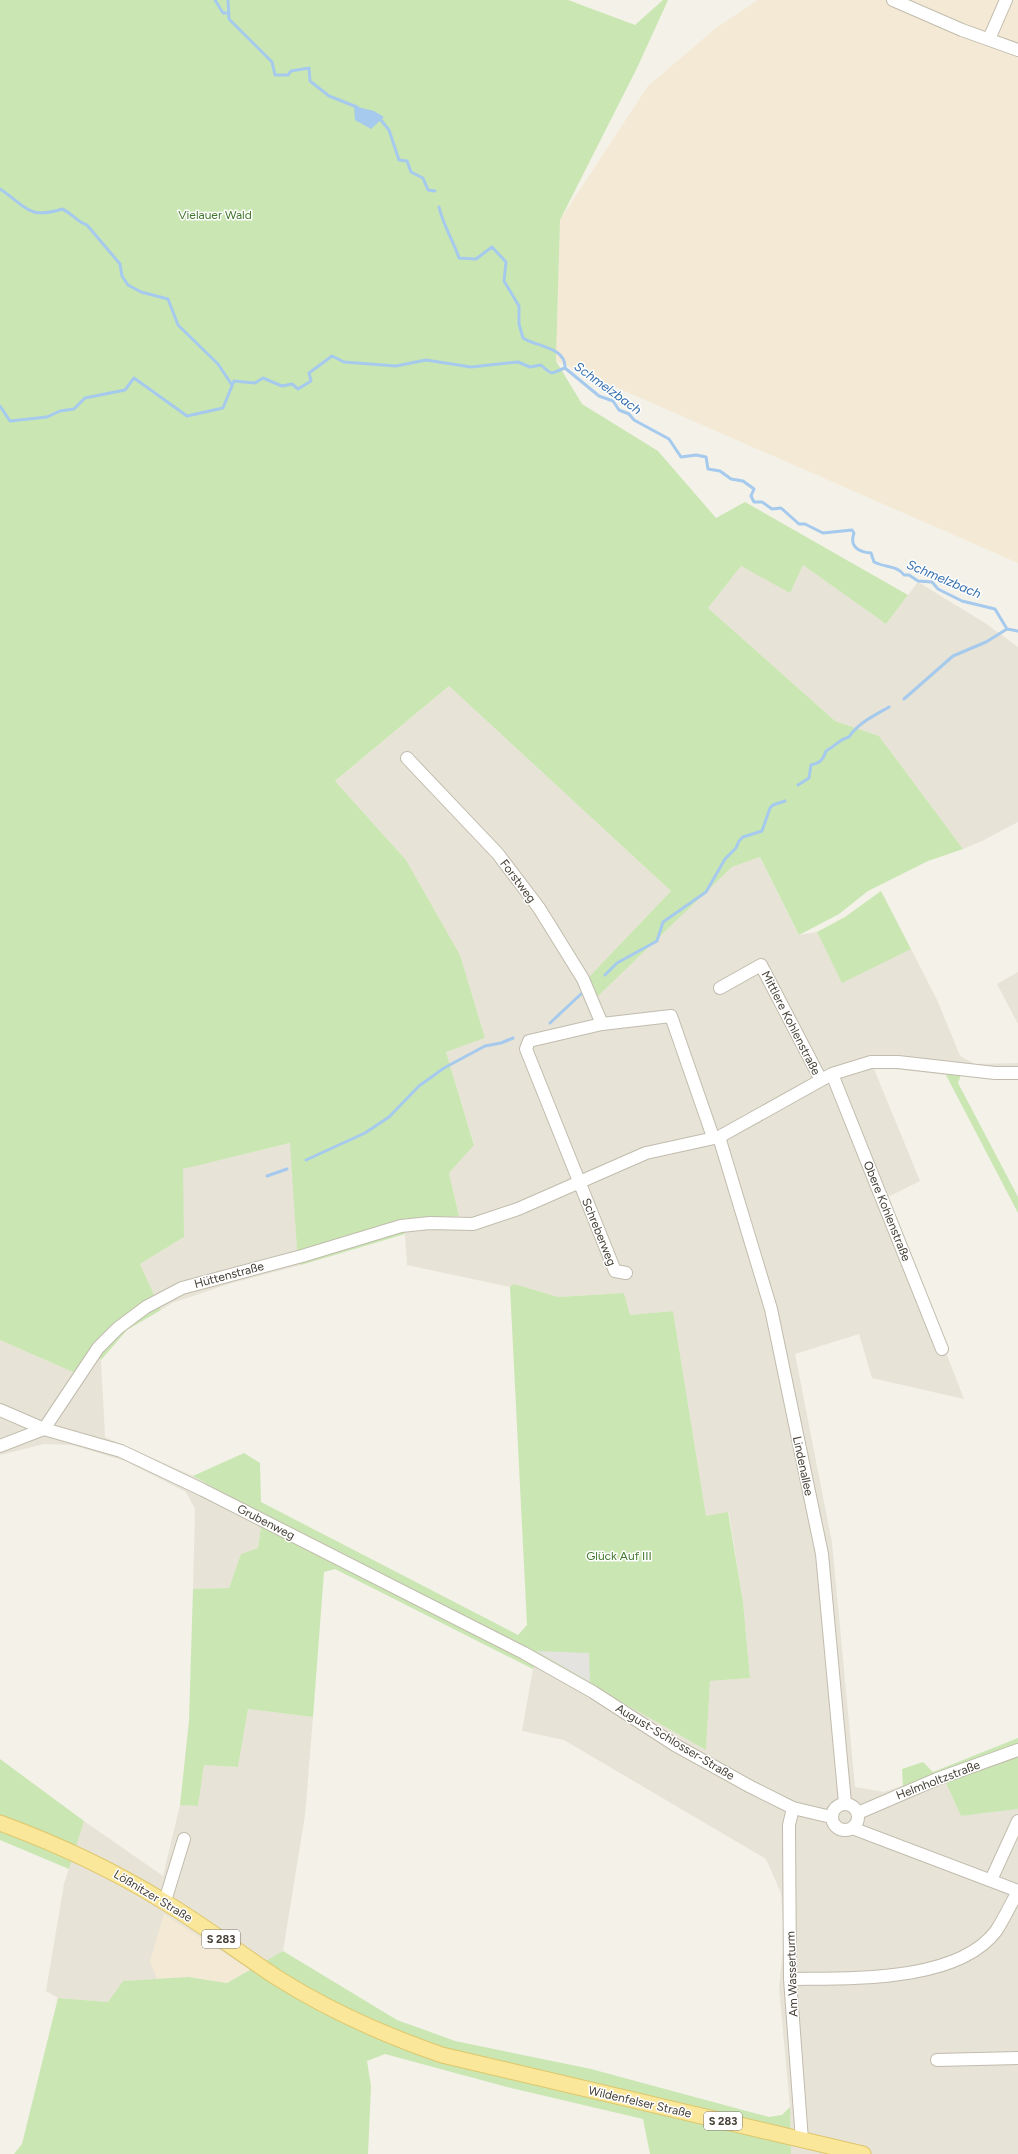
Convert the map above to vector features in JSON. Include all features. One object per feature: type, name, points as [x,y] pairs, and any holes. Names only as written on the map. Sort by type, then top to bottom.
[{"type":"main road","name":"Lößnitzer Straße","points":[[0,1824],[86,1858],[165,1901],[277,1977],[367,2027],[442,2055],[510,2072]]},
{"type":"main road","name":"Wildenfelser Straße","points":[[510,2072],[863,2154]]},
{"type":"street","points":[[893,0],[962,30],[1018,50]]},
{"type":"street","points":[[989,39],[1006,0]]},
{"type":"street","name":"Forstweg","points":[[407,758],[498,854],[539,908],[583,979],[602,1024]]},
{"type":"street","name":"Mittlere Kohlenstraße","points":[[720,988],[761,965],[821,1080]]},
{"type":"street","points":[[716,1137],[671,1016],[602,1024],[529,1041],[526,1050],[579,1183],[646,1153],[716,1137],[832,1074],[871,1062],[898,1062],[988,1072],[1018,1073]]},
{"type":"street","name":"Obere Kohlenstraße","points":[[832,1074],[942,1348]]},
{"type":"street","name":"Lindenallee","points":[[716,1137],[771,1309],[822,1554],[845,1803]]},
{"type":"street","name":"Hüttenstraße","points":[[44,1429],[98,1348],[118,1328],[146,1307],[182,1288],[302,1256],[401,1226],[430,1223],[473,1224],[518,1208],[579,1183]]},
{"type":"street","name":"Schreberweg","points":[[579,1183],[615,1271],[626,1273]]},
{"type":"street","name":"Grubenweg","points":[[0,1410],[44,1429],[128,1454],[203,1490],[524,1653]]},
{"type":"street","points":[[0,1446],[44,1429]]},
{"type":"street","name":"August-Schlosser-Straße","points":[[524,1653],[593,1692],[675,1745],[792,1808],[831,1817]]},
{"type":"street","name":"Helmholtzstraße","points":[[858,1813],[938,1779],[1018,1750]]},
{"type":"street","points":[[790,1979],[862,1978],[927,1970],[972,1953],[995,1932],[1018,1891],[852,1828],[838,1828],[832,1821],[831,1817],[837,1806],[845,1803],[853,1806],[858,1813],[857,1822],[852,1828]]},
{"type":"street","name":"Am Wasserturm","points":[[792,1808],[789,1825],[790,1979],[802,2140]]},
{"type":"street","points":[[991,1880],[1018,1821]]},
{"type":"street","points":[[165,1901],[184,1839]]},
{"type":"street","points":[[936,2060],[1018,2058]]},
{"type":"shaded area","points":[[758,0],[1018,0],[1018,563],[556,361],[560,220],[648,86],[716,28]]},
{"type":"shaded area","points":[[803,565],[886,624],[918,582],[985,623],[1018,647],[1018,822],[963,849],[879,736],[835,721],[708,608],[741,566],[790,592]]},
{"type":"shaded area","points":[[449,686],[671,891],[588,978],[597,997],[732,867],[760,857],[799,935],[817,932],[842,982],[911,949],[938,1002],[960,1056],[975,1064],[1018,1063],[1018,1078],[946,1075],[886,1068],[874,1069],[920,1181],[886,1198],[964,1399],[872,1378],[859,1334],[795,1354],[832,1543],[855,1787],[884,1792],[934,1775],[946,1783],[961,1816],[1018,1809],[1018,2154],[791,2154],[790,2107],[779,1988],[784,1939],[781,1893],[766,1859],[564,1740],[522,1731],[533,1669],[538,1655],[706,1750],[710,1681],[750,1678],[743,1602],[729,1513],[706,1516],[673,1311],[630,1315],[624,1293],[558,1297],[514,1284],[510,1287],[407,1265],[405,1234],[400,1219],[459,1215],[449,1173],[474,1144],[446,1052],[485,1038],[460,955],[406,860],[335,781]]},
{"type":"shaded area","points":[[1018,972],[1018,1024],[997,984]]},
{"type":"shaded area","points":[[291,1143],[297,1250],[301,1265],[232,1283],[172,1303],[161,1310],[140,1264],[184,1237],[182,1169]]},
{"type":"shaded area","points":[[0,1340],[75,1373],[92,1344],[101,1360],[105,1437],[193,1476],[260,1513],[261,1527],[258,1548],[241,1554],[229,1588],[193,1589],[195,1509],[186,1492],[125,1461],[72,1445],[44,1444],[0,1455]]},
{"type":"shaded area","points":[[536,1651],[589,1653],[590,1682]]},
{"type":"shaded area","points":[[248,1709],[313,1717],[305,1815],[283,1951],[250,1970],[164,1915],[151,1961],[157,1979],[123,1981],[108,2002],[58,1998],[46,1991],[64,1884],[84,1821],[163,1876],[180,1805],[198,1806],[204,1765],[238,1767]]},
{"type":"shaded area","points":[[164,1914],[250,1970],[227,1983],[188,1977],[157,1979],[150,1961]]},
{"type":"green space","name":"Vielauer Wald","points":[[0,0],[568,0],[635,25],[663,0],[668,0],[637,68],[560,220],[556,361],[582,404],[658,451],[716,518],[745,502],[908,595],[886,624],[803,565],[790,593],[741,566],[708,608],[835,721],[879,736],[963,849],[928,861],[868,891],[839,914],[799,935],[760,857],[732,867],[597,997],[588,978],[671,891],[449,686],[335,781],[406,860],[460,955],[485,1038],[446,1052],[474,1145],[449,1173],[459,1216],[401,1219],[405,1234],[301,1265],[297,1250],[290,1143],[183,1169],[184,1237],[140,1264],[161,1310],[127,1330],[101,1360],[92,1345],[75,1373],[0,1340]]},
{"type":"green space","points":[[881,891],[911,949],[842,983],[817,932],[845,917]]},
{"type":"green space","points":[[946,1075],[961,1075],[958,1083],[1018,1197],[1018,1213]]},
{"type":"green space","name":"Glück Auf III","points":[[514,1284],[558,1297],[624,1293],[630,1315],[673,1311],[706,1516],[728,1512],[743,1602],[750,1678],[710,1681],[706,1750],[538,1655],[533,1669],[335,1569],[324,1572],[313,1717],[248,1709],[238,1767],[204,1765],[198,1806],[180,1805],[189,1721],[193,1589],[229,1588],[241,1554],[258,1548],[261,1527],[260,1513],[193,1476],[244,1453],[260,1463],[261,1502],[518,1635],[527,1625],[510,1287]]},
{"type":"green space","points":[[1018,1738],[1018,1809],[961,1816],[946,1783],[934,1775],[903,1786],[902,1769],[923,1762],[933,1772]]},
{"type":"green space","points":[[0,1759],[84,1821],[69,1869],[0,1840]]},
{"type":"green space","points":[[283,1951],[397,2020],[455,2041],[591,2069],[769,2117],[782,2115],[790,2107],[791,2154],[650,2154],[643,2119],[507,2087],[385,2054],[367,2061],[371,2086],[368,2154],[14,2154],[22,2144],[58,1998],[108,2002],[123,1981],[188,1977],[227,1983]]},
{"type":"water","points":[[354,106],[374,111],[384,117],[371,129],[355,120]]},
{"type":"waterway","points":[[215,0],[223,13],[229,13]]},
{"type":"waterway","points":[[228,0],[229,19],[272,62],[275,75],[288,75],[291,71],[309,68],[310,81],[329,96],[357,107]]},
{"type":"waterway","points":[[380,119],[389,130],[399,160],[407,161],[411,172],[423,178],[428,190],[435,191]]},
{"type":"waterway","points":[[0,189],[28,210],[42,213],[62,209],[80,222],[87,225],[120,264],[122,276],[128,285],[141,292],[168,299],[178,325],[218,364],[232,385]]},
{"type":"waterway","points":[[439,207],[459,258],[476,259],[492,247],[506,262],[504,281],[519,306],[519,324],[523,338],[550,348],[556,352],[564,361],[565,368]]},
{"type":"waterway","name":"Schmelzbach","points":[[0,406],[10,421],[47,417],[60,411],[74,409],[85,398],[125,390],[134,378],[187,416],[223,408],[234,381],[255,383],[263,378],[282,386],[292,384],[298,389],[311,381],[309,373],[332,356],[344,362],[396,366],[426,360],[471,367],[518,362],[530,367],[541,365],[551,373],[565,368],[599,396],[613,401],[619,410],[629,414],[634,420],[669,439],[681,457],[696,455],[706,457],[708,469],[720,471],[731,479],[743,481],[754,489],[751,496],[754,502],[762,502],[772,509],[781,508],[799,524],[805,524],[823,533],[852,530],[854,533],[853,542],[856,548],[871,553],[874,562],[895,568],[904,575],[909,575],[918,581],[932,582],[938,589],[962,601],[995,609],[1007,629],[1018,631]]},
{"type":"waterway","points":[[904,699],[953,656],[986,642],[1007,629]]},
{"type":"waterway","points":[[798,785],[809,778],[811,765],[821,761],[826,751],[849,737],[867,720],[889,707]]},
{"type":"waterway","points":[[605,975],[617,963],[657,941],[663,922],[706,892],[725,859],[736,848],[739,841],[743,837],[762,831],[770,808],[773,805],[785,801]]},
{"type":"waterway","points":[[550,1023],[581,994]]},
{"type":"waterway","points":[[306,1160],[365,1133],[389,1117],[419,1086],[444,1068],[485,1046],[501,1043],[513,1038]]},
{"type":"waterway","points":[[267,1176],[287,1169]]}]
